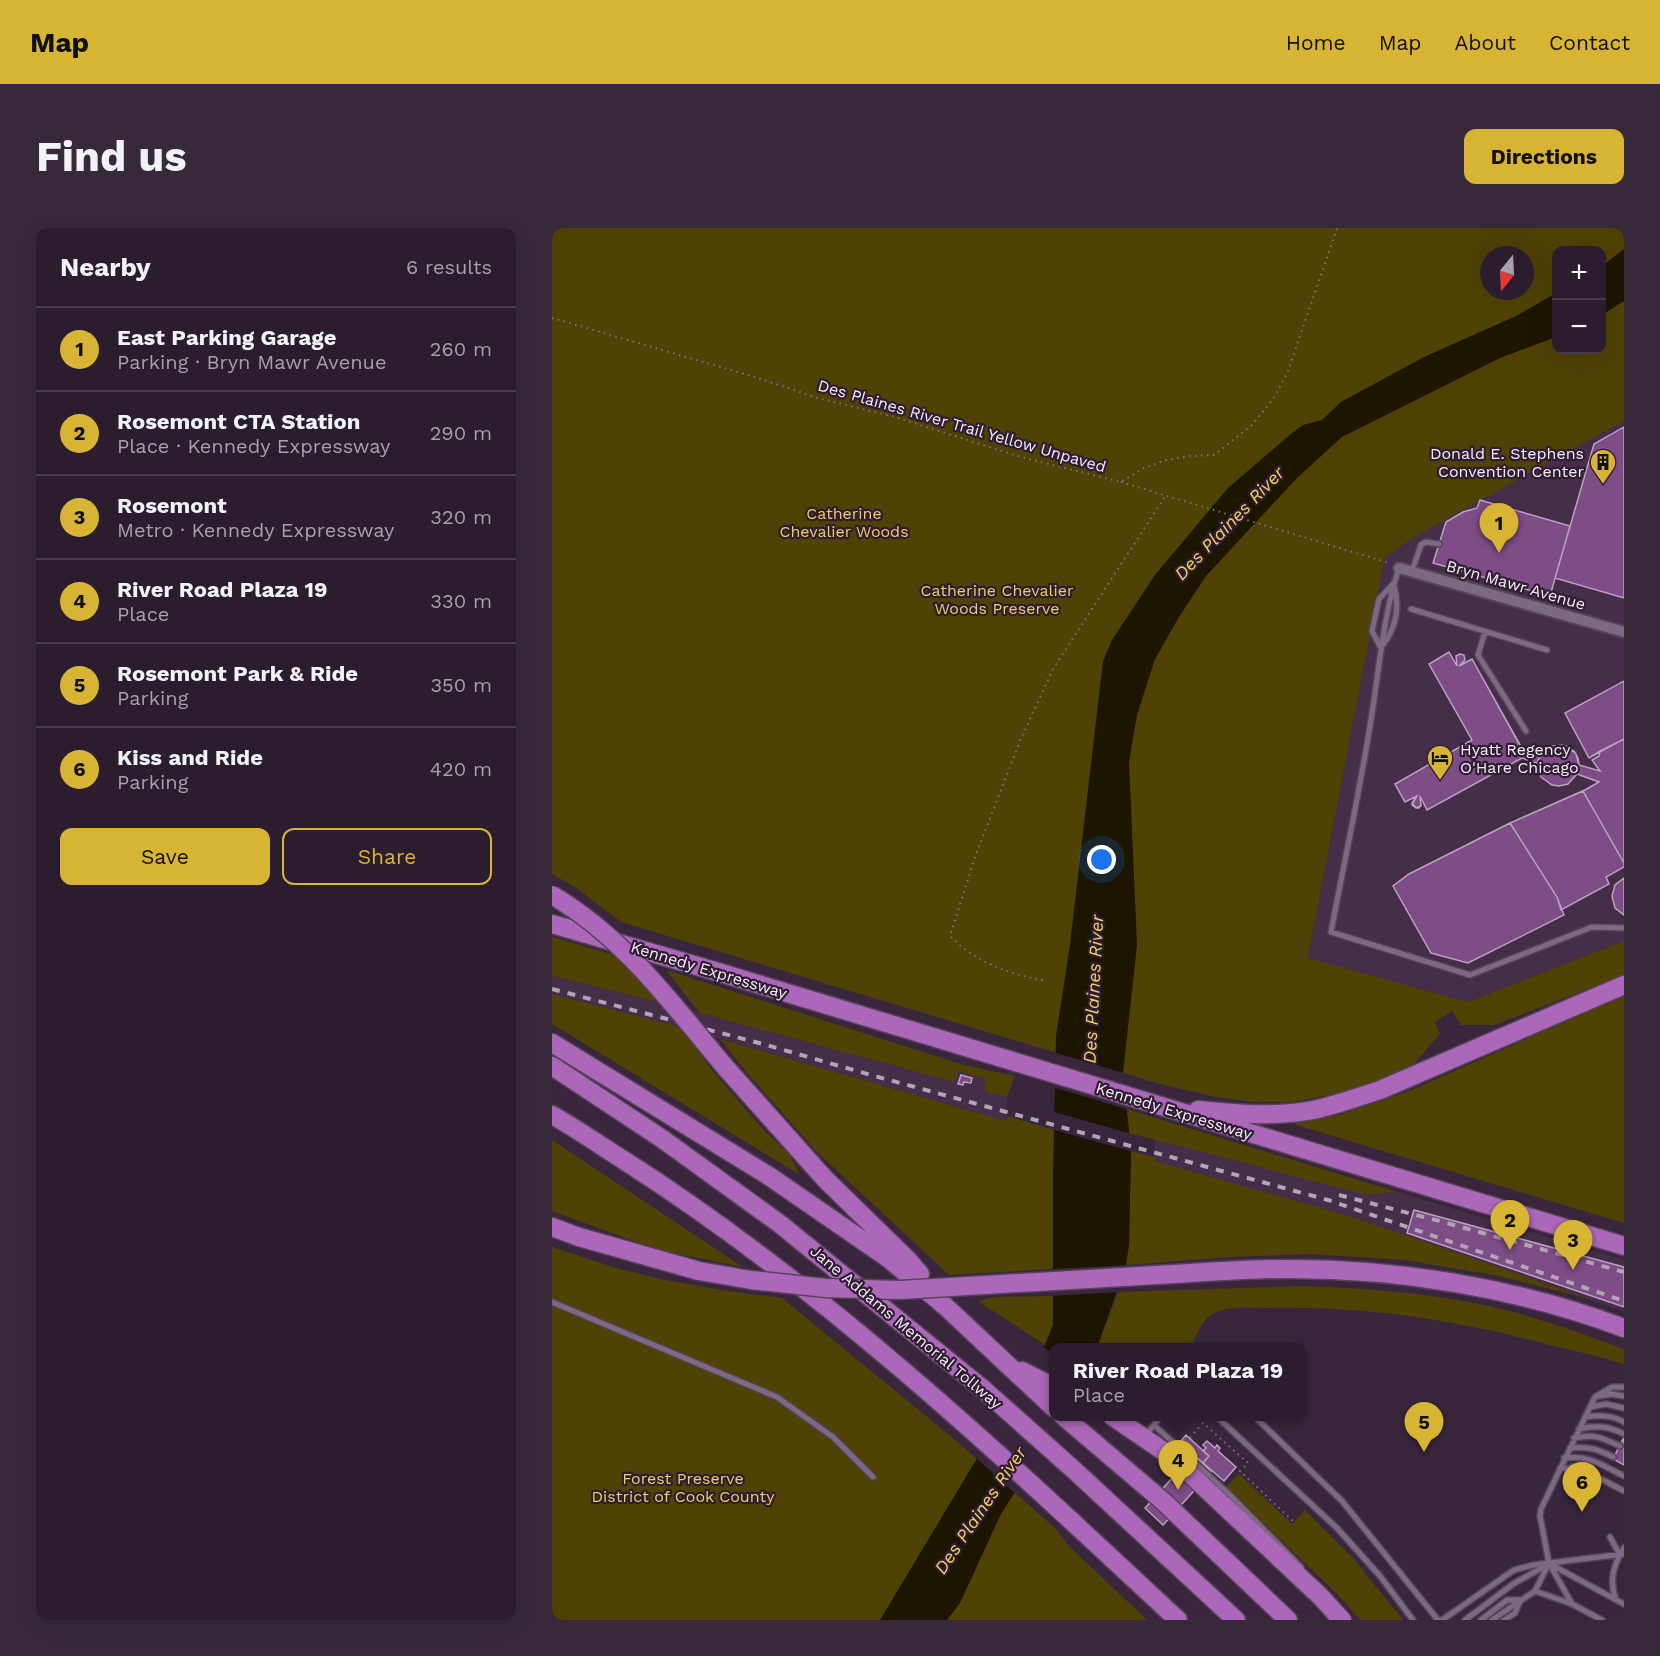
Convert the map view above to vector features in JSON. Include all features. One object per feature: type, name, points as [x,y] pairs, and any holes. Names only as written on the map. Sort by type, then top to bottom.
[{"type":"highway","points":[[552,895],[592,921],[624,949],[825,1179],[909,1261],[945,1306]]},
{"type":"highway","name":"Kennedy Expressway","points":[[552,924],[1624,1246]]},
{"type":"highway","points":[[1160,1107],[1252,1114],[1311,1110],[1341,1103],[1390,1085],[1624,985]]},
{"type":"highway","points":[[552,1043],[769,1176],[888,1258],[945,1306],[1049,1404]]},
{"type":"highway","name":"Jane Addams Memorial Tollway","points":[[552,1066],[661,1138],[780,1224],[983,1389],[1236,1620]]},
{"type":"highway","points":[[552,1115],[655,1180],[741,1240],[847,1324],[962,1422],[1178,1620]]},
{"type":"highway","points":[[552,1227],[579,1237],[699,1271],[751,1280],[826,1288],[900,1290],[1191,1273],[1283,1269],[1341,1270],[1396,1275],[1461,1285],[1535,1300],[1624,1328]]},
{"type":"highway","points":[[1001,1360],[1049,1385]]},
{"type":"highway","points":[[1068,1421],[1164,1502],[1288,1620]]},
{"type":"highway","points":[[1124,1421],[1149,1431],[1172,1457],[1320,1596],[1342,1620]]},
{"type":"highway","points":[[1119,1466],[1146,1499],[1274,1620]]},
{"type":"street","name":"Bryn Mawr Avenue","points":[[1399,568],[1624,632]]},
{"type":"lane","points":[[1412,571],[1421,545],[1426,542],[1439,544]]},
{"type":"lane","points":[[1381,648],[1372,631],[1379,599],[1394,583],[1399,568]]},
{"type":"lane","points":[[1394,583],[1398,600],[1392,634],[1381,648],[1373,708],[1331,932],[1470,975],[1592,927],[1624,928]]},
{"type":"lane","points":[[1411,609],[1547,650]]},
{"type":"lane","points":[[1485,632],[1478,655],[1526,731]]},
{"type":"lane","points":[[552,1302],[777,1396],[833,1437],[873,1477]]},
{"type":"lane","points":[[1572,1604],[1549,1563],[1540,1516],[1543,1502],[1596,1397],[1612,1386],[1624,1387]]},
{"type":"lane","points":[[1596,1397],[1624,1396]]},
{"type":"lane","points":[[1590,1407],[1606,1404],[1624,1408]]},
{"type":"lane","points":[[1585,1417],[1600,1415],[1614,1417],[1624,1422]]},
{"type":"lane","points":[[1157,1421],[1149,1431],[1180,1449],[1229,1494],[1297,1562],[1320,1596]]},
{"type":"lane","points":[[1221,1421],[1337,1528],[1380,1575],[1413,1620]]},
{"type":"lane","points":[[1259,1421],[1342,1501],[1438,1620]]},
{"type":"lane","points":[[1579,1429],[1595,1425],[1609,1426],[1624,1434]]},
{"type":"lane","points":[[1574,1438],[1591,1435],[1604,1438],[1620,1446]]},
{"type":"lane","points":[[1570,1448],[1586,1446],[1614,1457]]},
{"type":"lane","points":[[1564,1458],[1580,1456],[1624,1476]]},
{"type":"lane","points":[[1572,1467],[1582,1490]]},
{"type":"lane","points":[[1560,1468],[1582,1469],[1624,1491]]},
{"type":"lane","points":[[1610,1537],[1622,1555]]},
{"type":"lane","points":[[1616,1600],[1611,1575],[1624,1548]]},
{"type":"lane","points":[[1443,1620],[1514,1570],[1549,1563],[1622,1555]]},
{"type":"lane","points":[[1492,1620],[1535,1591],[1549,1563]]},
{"type":"lane","points":[[1549,1563],[1624,1604]]},
{"type":"lane","points":[[1465,1620],[1513,1584],[1549,1563]]},
{"type":"lane","points":[[1535,1591],[1572,1604],[1602,1620]]},
{"type":"lane","points":[[1481,1620],[1507,1600],[1521,1600]]},
{"type":"lane","points":[[1504,1620],[1515,1612],[1521,1600]]},
{"type":"path","name":"Des Plaines River Trail Yellow Unpaved","points":[[552,318],[755,377],[818,398],[895,417],[1021,457],[1121,482],[1144,468],[1166,460],[1214,455],[1252,425],[1273,399],[1287,374],[1337,228]]},
{"type":"path","points":[[1121,482],[1383,561]]},
{"type":"path","points":[[1043,980],[1000,969],[981,960],[950,936],[983,836],[1020,741],[1053,669],[1166,495]]},
{"type":"path","points":[[1180,1449],[1203,1423],[1248,1463],[1240,1471],[1294,1522]]},
{"type":"shaded area","points":[[1624,418],[1624,941],[1468,1002],[1308,959],[1385,557],[1373,553]]},
{"type":"shaded area","points":[[552,976],[700,1013],[954,1082],[957,1071],[987,1079],[984,1091],[1007,1097],[1006,1121],[680,1027],[552,994]]},
{"type":"shaded area","points":[[1155,1140],[1367,1195],[1398,1192],[1624,1260],[1624,1312],[1356,1218],[1154,1161]]},
{"type":"green space","name":"Catherine Chevalier Woods","points":[[552,228],[1624,228],[1624,421],[1416,536],[1385,557],[1308,958],[1468,1002],[1624,941],[1624,975],[1494,1025],[1461,1025],[1452,1011],[1435,1022],[1440,1034],[1412,1066],[1396,1075],[1336,1094],[1292,1102],[1253,1102],[1216,1097],[1160,1084],[621,922],[575,887],[552,874]]},
{"type":"green space","points":[[552,937],[621,957],[661,1003],[552,976]]},
{"type":"green space","points":[[666,970],[964,1065],[1015,1076],[1007,1097],[984,1091],[986,1079],[958,1071],[954,1082],[700,1013]]},
{"type":"green space","points":[[552,994],[680,1027],[716,1075],[761,1127],[790,1155],[800,1175],[552,1024]]},
{"type":"green space","points":[[1624,995],[1624,1223],[1296,1125],[1296,1122],[1339,1115],[1412,1090]]},
{"type":"green space","points":[[720,1039],[1006,1121],[1007,1116],[1054,1130],[1053,1269],[949,1275],[817,1152]]},
{"type":"green space","points":[[1127,1109],[1398,1192],[1367,1195],[1129,1133]]},
{"type":"green space","points":[[552,1140],[743,1267],[658,1250],[552,1211]]},
{"type":"green space","points":[[1131,1151],[1154,1157],[1155,1161],[1356,1218],[1590,1299],[1499,1276],[1405,1260],[1308,1254],[1126,1265],[1129,1244]]},
{"type":"green space","name":"Forest Preserve District of Cook County","points":[[552,1247],[616,1268],[665,1280],[782,1298],[959,1443],[1056,1529],[1069,1546],[1147,1620],[552,1620]]},
{"type":"green space","points":[[1301,1286],[1366,1289],[1453,1299],[1513,1312],[1624,1349],[1624,1365],[1519,1337],[1449,1322],[1379,1313],[1307,1308],[1241,1308],[1219,1311],[1209,1316],[1193,1343],[1099,1343],[1118,1292]]},
{"type":"green space","points":[[1053,1296],[1053,1325],[1045,1345],[978,1301],[995,1297]]},
{"type":"green space","points":[[1239,1474],[1292,1524],[1305,1510],[1354,1559],[1403,1620],[1360,1620],[1338,1595],[1226,1487]]},
{"type":"water","points":[[1624,249],[1624,301],[1606,312],[1606,300],[1606,263]]},
{"type":"water","name":"Des Plaines River","points":[[1552,295],[1552,338],[1500,358],[1342,437],[1297,478],[1206,576],[1155,659],[1137,715],[1129,762],[1137,945],[1123,1073],[1131,1151],[1129,1244],[1126,1265],[1098,1343],[1049,1343],[1049,1421],[1059,1421],[1000,1516],[960,1603],[947,1620],[880,1620],[1045,1345],[1053,1325],[1056,1036],[1070,945],[1103,661],[1112,640],[1155,575],[1228,488],[1303,425],[1322,420],[1341,402],[1424,357],[1516,316]]},
{"type":"pier","points":[[1053,1052],[1127,1074],[1130,1110],[1052,1087]]},
{"type":"pier","points":[[1051,1111],[1132,1134],[1134,1152],[1051,1129]]},
{"type":"pier","points":[[1129,1265],[1121,1292],[1050,1296],[1050,1269]]},
{"type":"pier","points":[[1041,1345],[1049,1351],[1049,1421],[1062,1421],[1017,1495],[975,1457]]},
{"type":"building","name":"Donald E. Stephens Convention Center","points":[[1624,427],[1624,598],[1555,578],[1594,444]]},
{"type":"building","points":[[1480,500],[1570,526],[1550,596],[1433,563],[1446,522],[1463,512],[1477,508]]},
{"type":"building","name":"Hyatt Regency O'Hare Chicago","points":[[1449,652],[1457,666],[1456,656],[1460,654],[1464,655],[1465,660],[1459,666],[1472,659],[1523,751],[1540,757],[1551,746],[1567,746],[1576,754],[1579,765],[1600,771],[1592,760],[1599,756],[1600,751],[1589,758],[1565,713],[1624,681],[1624,867],[1606,877],[1609,884],[1561,910],[1557,897],[1510,823],[1599,782],[1577,774],[1568,784],[1552,785],[1541,777],[1537,763],[1522,758],[1427,810],[1420,796],[1419,808],[1412,805],[1417,796],[1405,802],[1395,784],[1472,740],[1429,664]]},
{"type":"building","points":[[1449,652],[1457,666],[1456,656],[1460,654],[1464,655],[1465,660],[1459,666],[1472,659],[1523,750],[1540,757],[1537,763],[1522,758],[1427,810],[1420,796],[1421,806],[1416,808],[1412,803],[1417,796],[1405,802],[1395,784],[1472,740],[1429,664]]},
{"type":"building","points":[[1624,681],[1624,739],[1589,758],[1565,713]]},
{"type":"building","points":[[1624,739],[1624,863],[1583,791],[1599,782],[1577,774],[1568,784],[1552,785],[1541,777],[1537,763],[1541,753],[1547,747],[1563,745],[1574,751],[1579,765],[1600,771],[1592,760],[1599,756],[1600,751]]},
{"type":"building","points":[[1583,791],[1624,863],[1624,867],[1606,877],[1609,884],[1561,910],[1557,897],[1510,823]]},
{"type":"building","points":[[1510,823],[1557,897],[1564,915],[1468,963],[1431,953],[1393,886],[1409,874]]},
{"type":"building","points":[[1624,878],[1624,915],[1615,908],[1612,896],[1615,885]]},
{"type":"building","points":[[1624,878],[1624,915],[1615,908],[1612,896],[1615,885]]},
{"type":"building","points":[[961,1075],[972,1078],[971,1083],[958,1084]]},
{"type":"building","points":[[1414,1210],[1624,1267],[1624,1307],[1407,1233]]},
{"type":"building","points":[[1186,1435],[1209,1456],[1203,1463],[1180,1442]]},
{"type":"building","points":[[1624,1437],[1624,1465],[1613,1459]]},
{"type":"building","points":[[1207,1441],[1215,1448],[1217,1445],[1220,1448],[1218,1451],[1236,1467],[1224,1481],[1203,1463],[1209,1456],[1203,1451],[1206,1448],[1203,1445]]},
{"type":"building","points":[[1193,1455],[1211,1472],[1163,1525],[1145,1508]]},
{"type":"railway","points":[[552,989],[763,1044],[1328,1200],[1624,1301]]},
{"type":"railway","points":[[1339,1195],[1624,1272]]},
{"type":"place","name":"Donald E. Stephens Convention Center","points":[[1603,485]]},
{"type":"place","name":"East Parking Garage","points":[[1499,553]]},
{"type":"place","name":"Hyatt Regency O'Hare Chicago","points":[[1440,781]]},
{"type":"place","name":"Rosemont CTA Station","points":[[1510,1250]]},
{"type":"place","name":"Rosemont","points":[[1573,1270]]},
{"type":"place","name":"Rosemont Park & Ride","points":[[1424,1452]]},
{"type":"place","name":"River Road Plaza 19","points":[[1178,1490]]},
{"type":"place","name":"Kiss and Ride","points":[[1582,1512]]},
{"type":"park label","name":"Catherine Chevalier Woods Preserve","points":[[997,599]]}]
